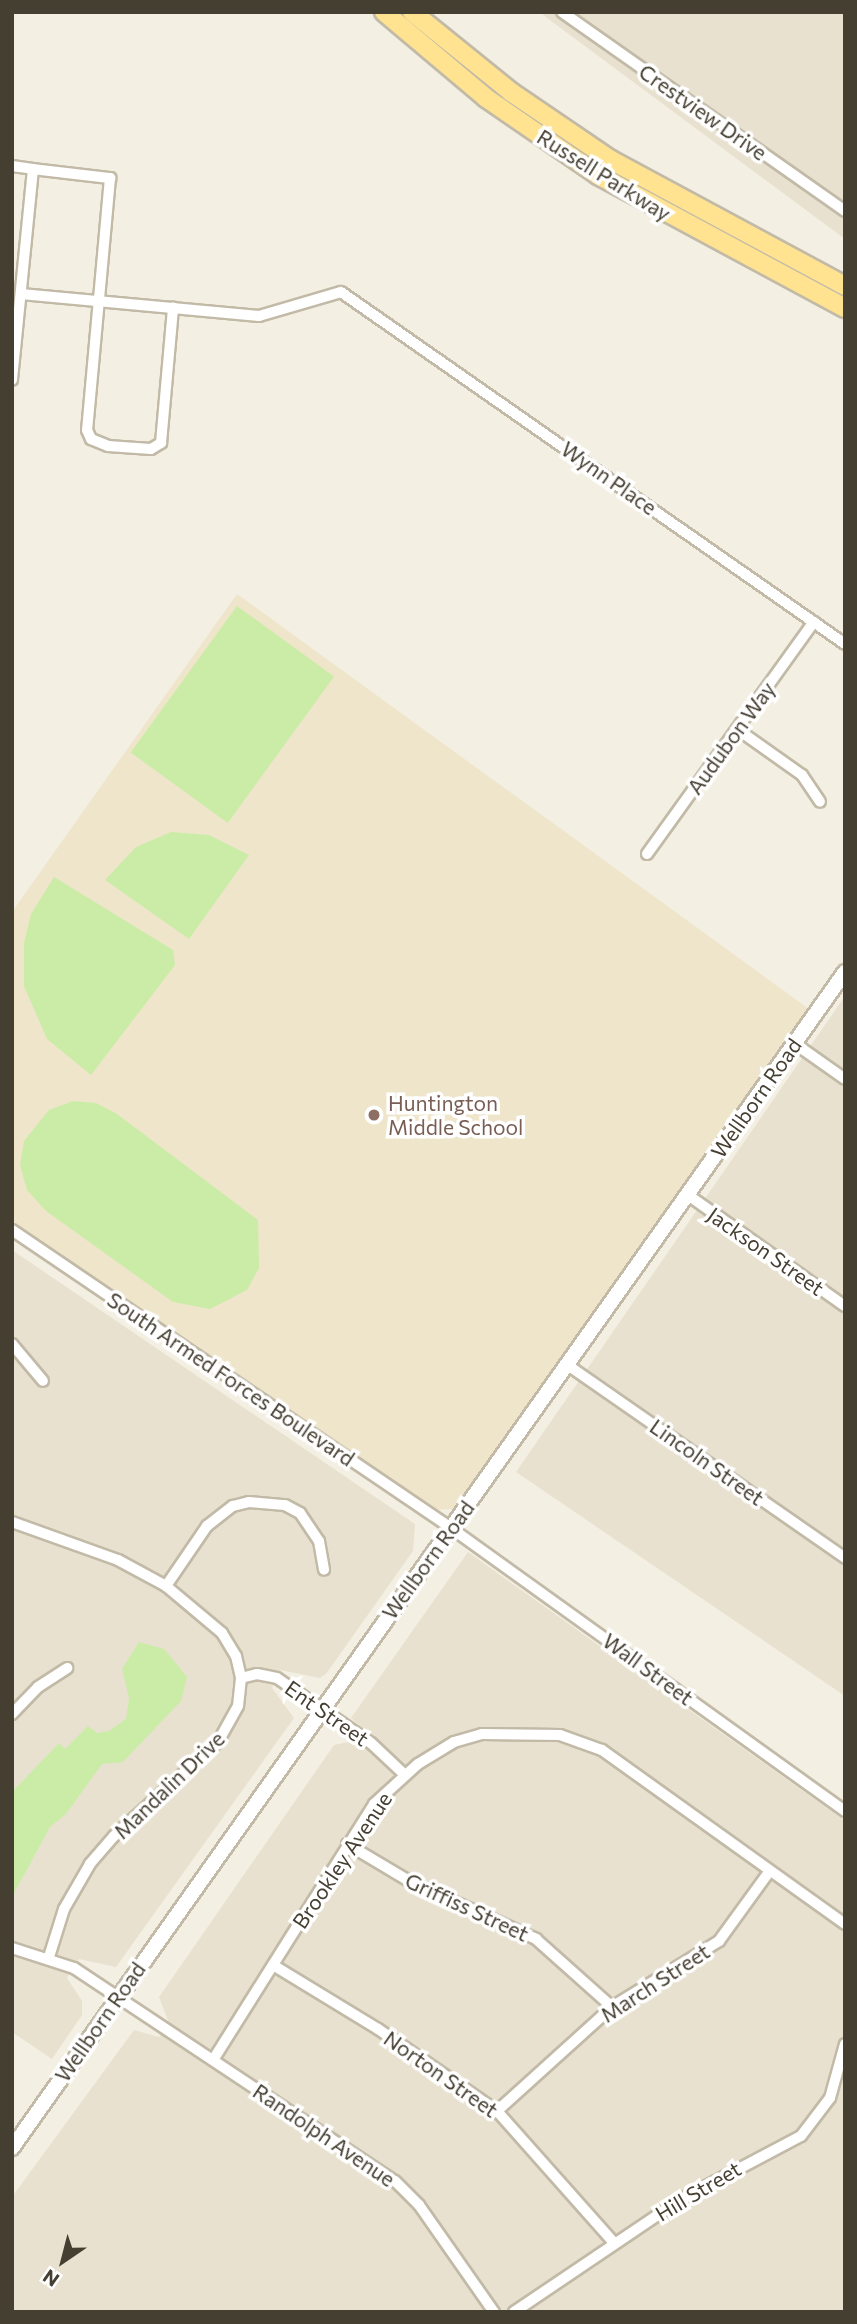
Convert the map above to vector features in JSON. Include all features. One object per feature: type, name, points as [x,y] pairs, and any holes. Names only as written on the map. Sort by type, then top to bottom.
[{"type":"main road","name":"Russell Parkway","points":[[384,12],[486,98],[598,175],[845,308]]},
{"type":"main road","name":"Russell Parkway","points":[[412,12],[511,92],[611,160],[845,286]]},
{"type":"street","name":"Crestview Drive","points":[[562,12],[845,211]]},
{"type":"street","points":[[12,166],[110,178],[99,301],[87,430],[91,439],[108,446],[151,449],[161,443],[173,308],[99,301],[21,294]]},
{"type":"street","points":[[12,380],[33,169]]},
{"type":"street","points":[[12,244],[25,246]]},
{"type":"street","name":"Wynn Place","points":[[173,308],[259,316],[341,292],[845,643]]},
{"type":"street","name":"Audubon Way","points":[[648,854],[814,622]]},
{"type":"street","points":[[737,729],[802,775],[820,802]]},
{"type":"street","name":"Wellborn Road","points":[[12,2148],[451,1528],[569,1366],[845,972]]},
{"type":"street","points":[[794,1044],[845,1079]]},
{"type":"street","name":"Jackson Street","points":[[688,1195],[845,1306]]},
{"type":"street","name":"South Armed Forces Boulevard","points":[[12,1230],[451,1528]]},
{"type":"street","points":[[12,1343],[43,1381]]},
{"type":"street","name":"Lincoln Street","points":[[569,1366],[845,1558]]},
{"type":"street","points":[[166,1586],[207,1526],[233,1506],[249,1502],[285,1505],[300,1513],[319,1541],[324,1570]]},
{"type":"street","name":"Mandalin Drive","points":[[12,1522],[118,1560],[166,1586],[222,1633],[236,1656],[241,1678],[238,1706],[218,1742],[114,1836],[90,1864],[64,1909],[49,1957]]},
{"type":"street","name":"Wall Street","points":[[451,1528],[845,1811]]},
{"type":"street","points":[[12,1714],[38,1687],[67,1668]]},
{"type":"street","name":"Ent Street","points":[[241,1678],[257,1674],[277,1678],[371,1743],[404,1774]]},
{"type":"street","name":"Brookley Avenue","points":[[213,2060],[374,1804],[404,1774],[440,1749],[482,1734],[512,1731],[575,1738],[602,1750],[845,1924]]},
{"type":"street","name":"Griffiss Street","points":[[347,1844],[409,1881],[536,1939],[612,2007]]},
{"type":"street","name":"March Street","points":[[497,2111],[612,2007],[719,1941],[769,1872]]},
{"type":"street","name":"Randolph Avenue","points":[[12,1948],[49,1957],[74,1968],[395,2181],[419,2206],[494,2312]]},
{"type":"street","name":"Norton Street","points":[[273,1965],[378,2029],[497,2111],[614,2243]]},
{"type":"street","name":"Hill Street","points":[[514,2312],[614,2243],[730,2170],[801,2136],[830,2098],[845,2044]]},
{"type":"shaded area","points":[[539,12],[845,12],[845,239]]},
{"type":"shaded area","name":"Huntington Middle School","points":[[237,594],[809,1009],[463,1506],[434,1510],[12,1221],[12,912]]},
{"type":"shaded area","points":[[845,996],[845,1696],[516,1472]]},
{"type":"shaded area","points":[[12,1250],[415,1524],[413,1551],[326,1674],[320,1678],[280,1670],[272,1688],[294,1718],[116,1967],[79,1959],[67,1978],[82,2001],[82,2015],[52,2059],[12,2032]]},
{"type":"shaded area","points":[[468,1552],[845,1821],[845,2312],[12,2312],[12,2197],[134,2030],[159,2037],[165,2030],[169,2023],[159,1997],[334,1745],[353,1741],[363,1728],[351,1718]]},
{"type":"green space","points":[[237,606],[334,677],[228,823],[131,752]]},
{"type":"green space","points":[[171,832],[209,835],[249,855],[189,939],[105,880],[136,847]]},
{"type":"green space","points":[[54,877],[173,950],[175,965],[91,1075],[47,1039],[24,986],[24,943],[31,914]]},
{"type":"green space","points":[[73,1101],[96,1103],[117,1114],[258,1220],[259,1268],[247,1290],[210,1309],[173,1302],[46,1211],[27,1190],[20,1165],[24,1141],[49,1110]]},
{"type":"green space","points":[[139,1642],[164,1649],[187,1677],[181,1701],[123,1762],[102,1764],[66,1814],[50,1827],[12,1897],[12,1792],[59,1743],[65,1749],[88,1726],[97,1733],[109,1731],[126,1719],[129,1698],[122,1669]]},
{"type":"place","name":"Huntington Middle School","points":[[374,1115]]}]
